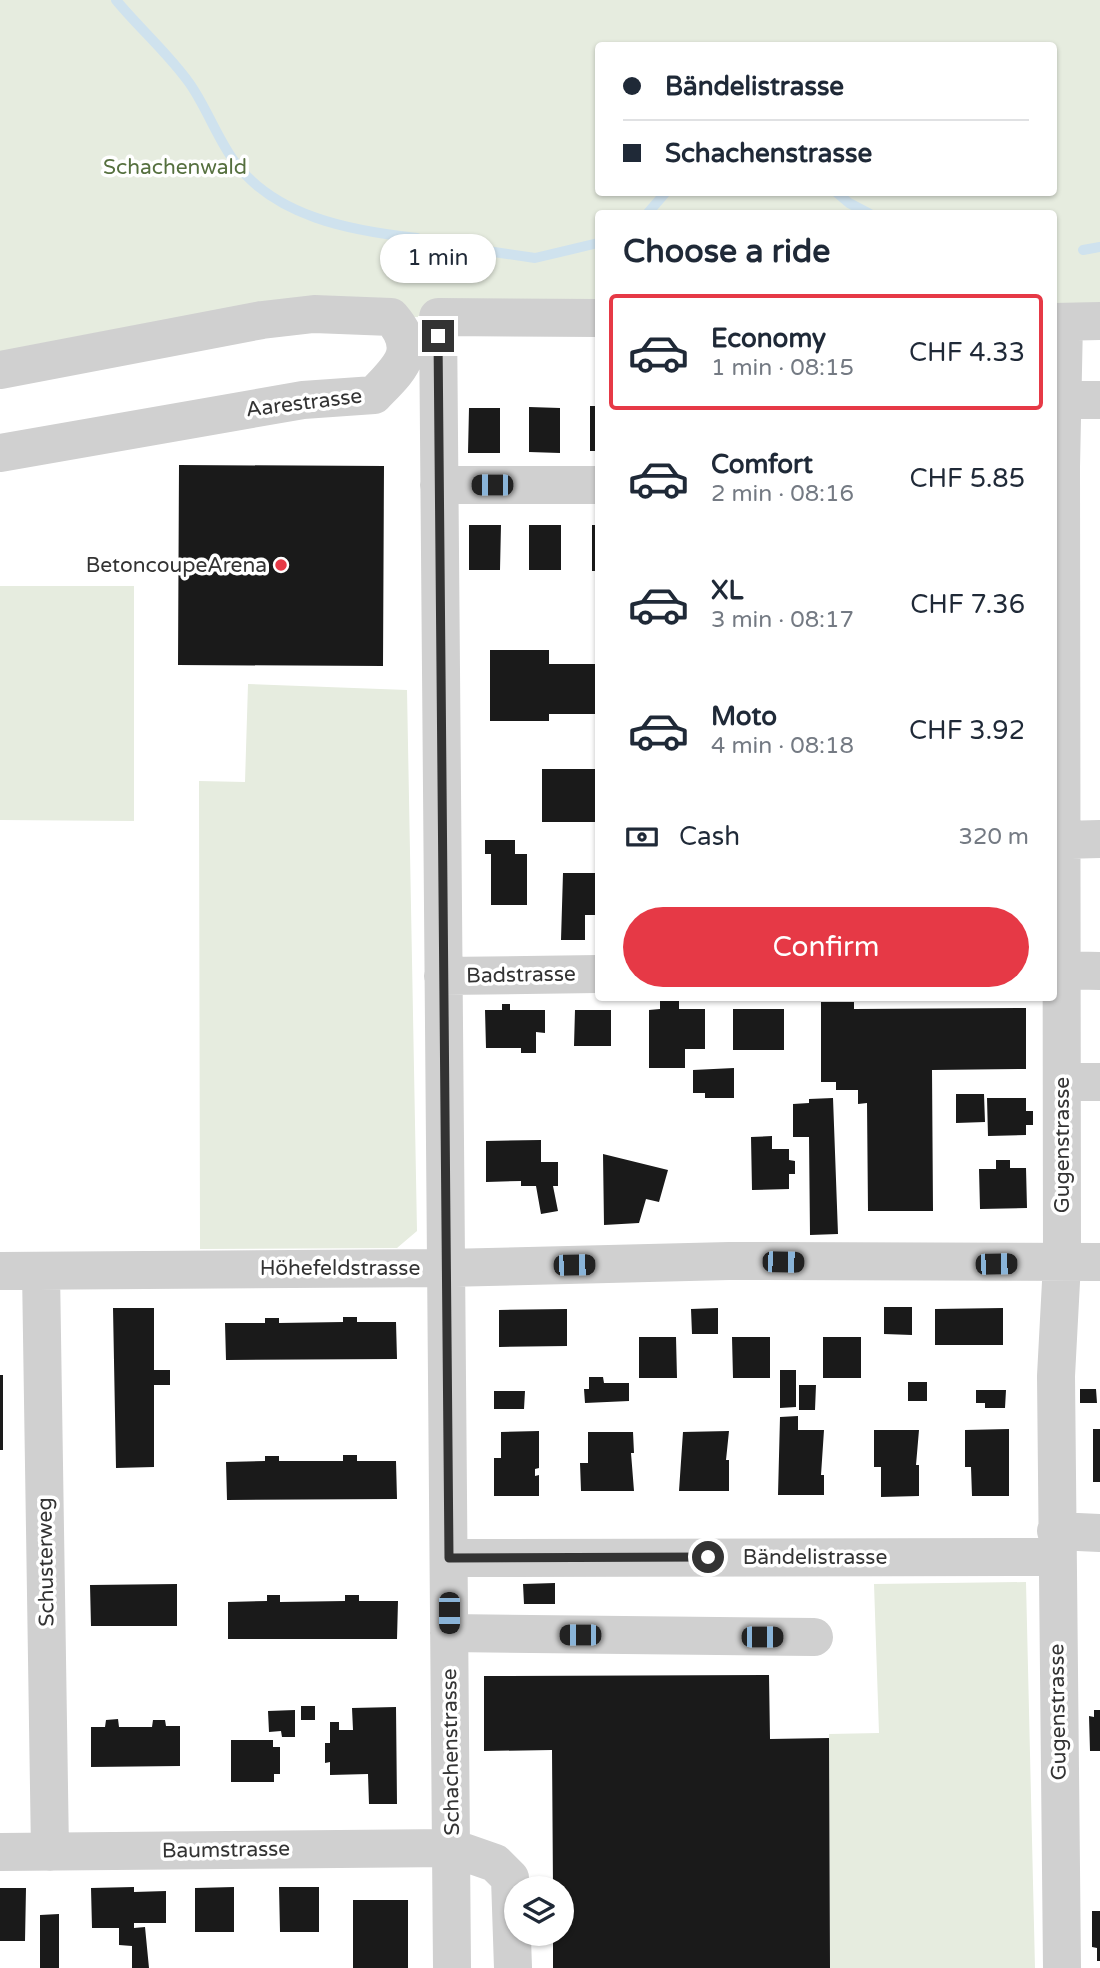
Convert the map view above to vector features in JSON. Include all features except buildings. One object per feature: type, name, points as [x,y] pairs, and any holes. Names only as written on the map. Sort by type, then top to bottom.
[{"type":"street","name":"Aarestrasse","points":[[0,370],[262,320],[314,314],[391,317],[405,332],[407,349],[396,371],[374,395],[303,400],[0,453]]},
{"type":"street","name":"Schachenstrasse","points":[[452,1968],[438,317],[595,318]]},
{"type":"street","name":"Gugenstrasse","points":[[1062,1968],[1056,1376],[1062,1263],[1063,1082],[1058,970],[1062,840],[1062,400],[1073,321]]},
{"type":"street","points":[[1062,400],[1100,400]]},
{"type":"street","points":[[439,485],[595,485]]},
{"type":"street","points":[[1062,840],[1100,839]]},
{"type":"street","points":[[1058,970],[1100,971]]},
{"type":"street","name":"Badstrasse","points":[[443,976],[595,974]]},
{"type":"street","points":[[1063,1082],[1100,1082]]},
{"type":"street","name":"Höhefeldstrasse","points":[[0,1271],[445,1268],[729,1261],[1100,1262]]},
{"type":"street","name":"Schusterweg","points":[[41,1271],[50,1852]]},
{"type":"street","name":"Bändelistrasse","points":[[449,1558],[1056,1544],[1100,1533]]},
{"type":"street","points":[[449,1633],[814,1637]]},
{"type":"street","name":"Baumstrasse","points":[[0,1852],[452,1848],[495,1863],[510,1878],[513,1968]]},
{"type":"green space","name":"Schachenwald","points":[[0,0],[1100,0],[1100,321],[1057,322],[1057,210],[595,210],[595,318],[391,317],[0,370]]},
{"type":"green space","points":[[0,586],[134,586],[134,821],[0,820]]},
{"type":"green space","points":[[248,684],[407,690],[417,1231],[397,1248],[200,1249],[199,781],[245,782]]},
{"type":"green space","points":[[1026,1582],[1035,1968],[830,1968],[829,1734],[879,1733],[874,1584]]},
{"type":"waterway","points":[[116,0],[182,73],[232,158],[249,178],[269,194],[315,218],[366,231],[417,238]]},
{"type":"waterway","points":[[650,210],[663,196]]},
{"type":"waterway","points":[[841,196],[862,210]]},
{"type":"waterway","points":[[460,247],[535,258],[595,244]]},
{"type":"waterway","points":[[1083,250],[1100,247]]},
{"type":"place","name":"BetoncoupeArena","points":[[281,565]]},
{"type":"route","points":[[438,336],[449,1558],[708,1557]]}]
